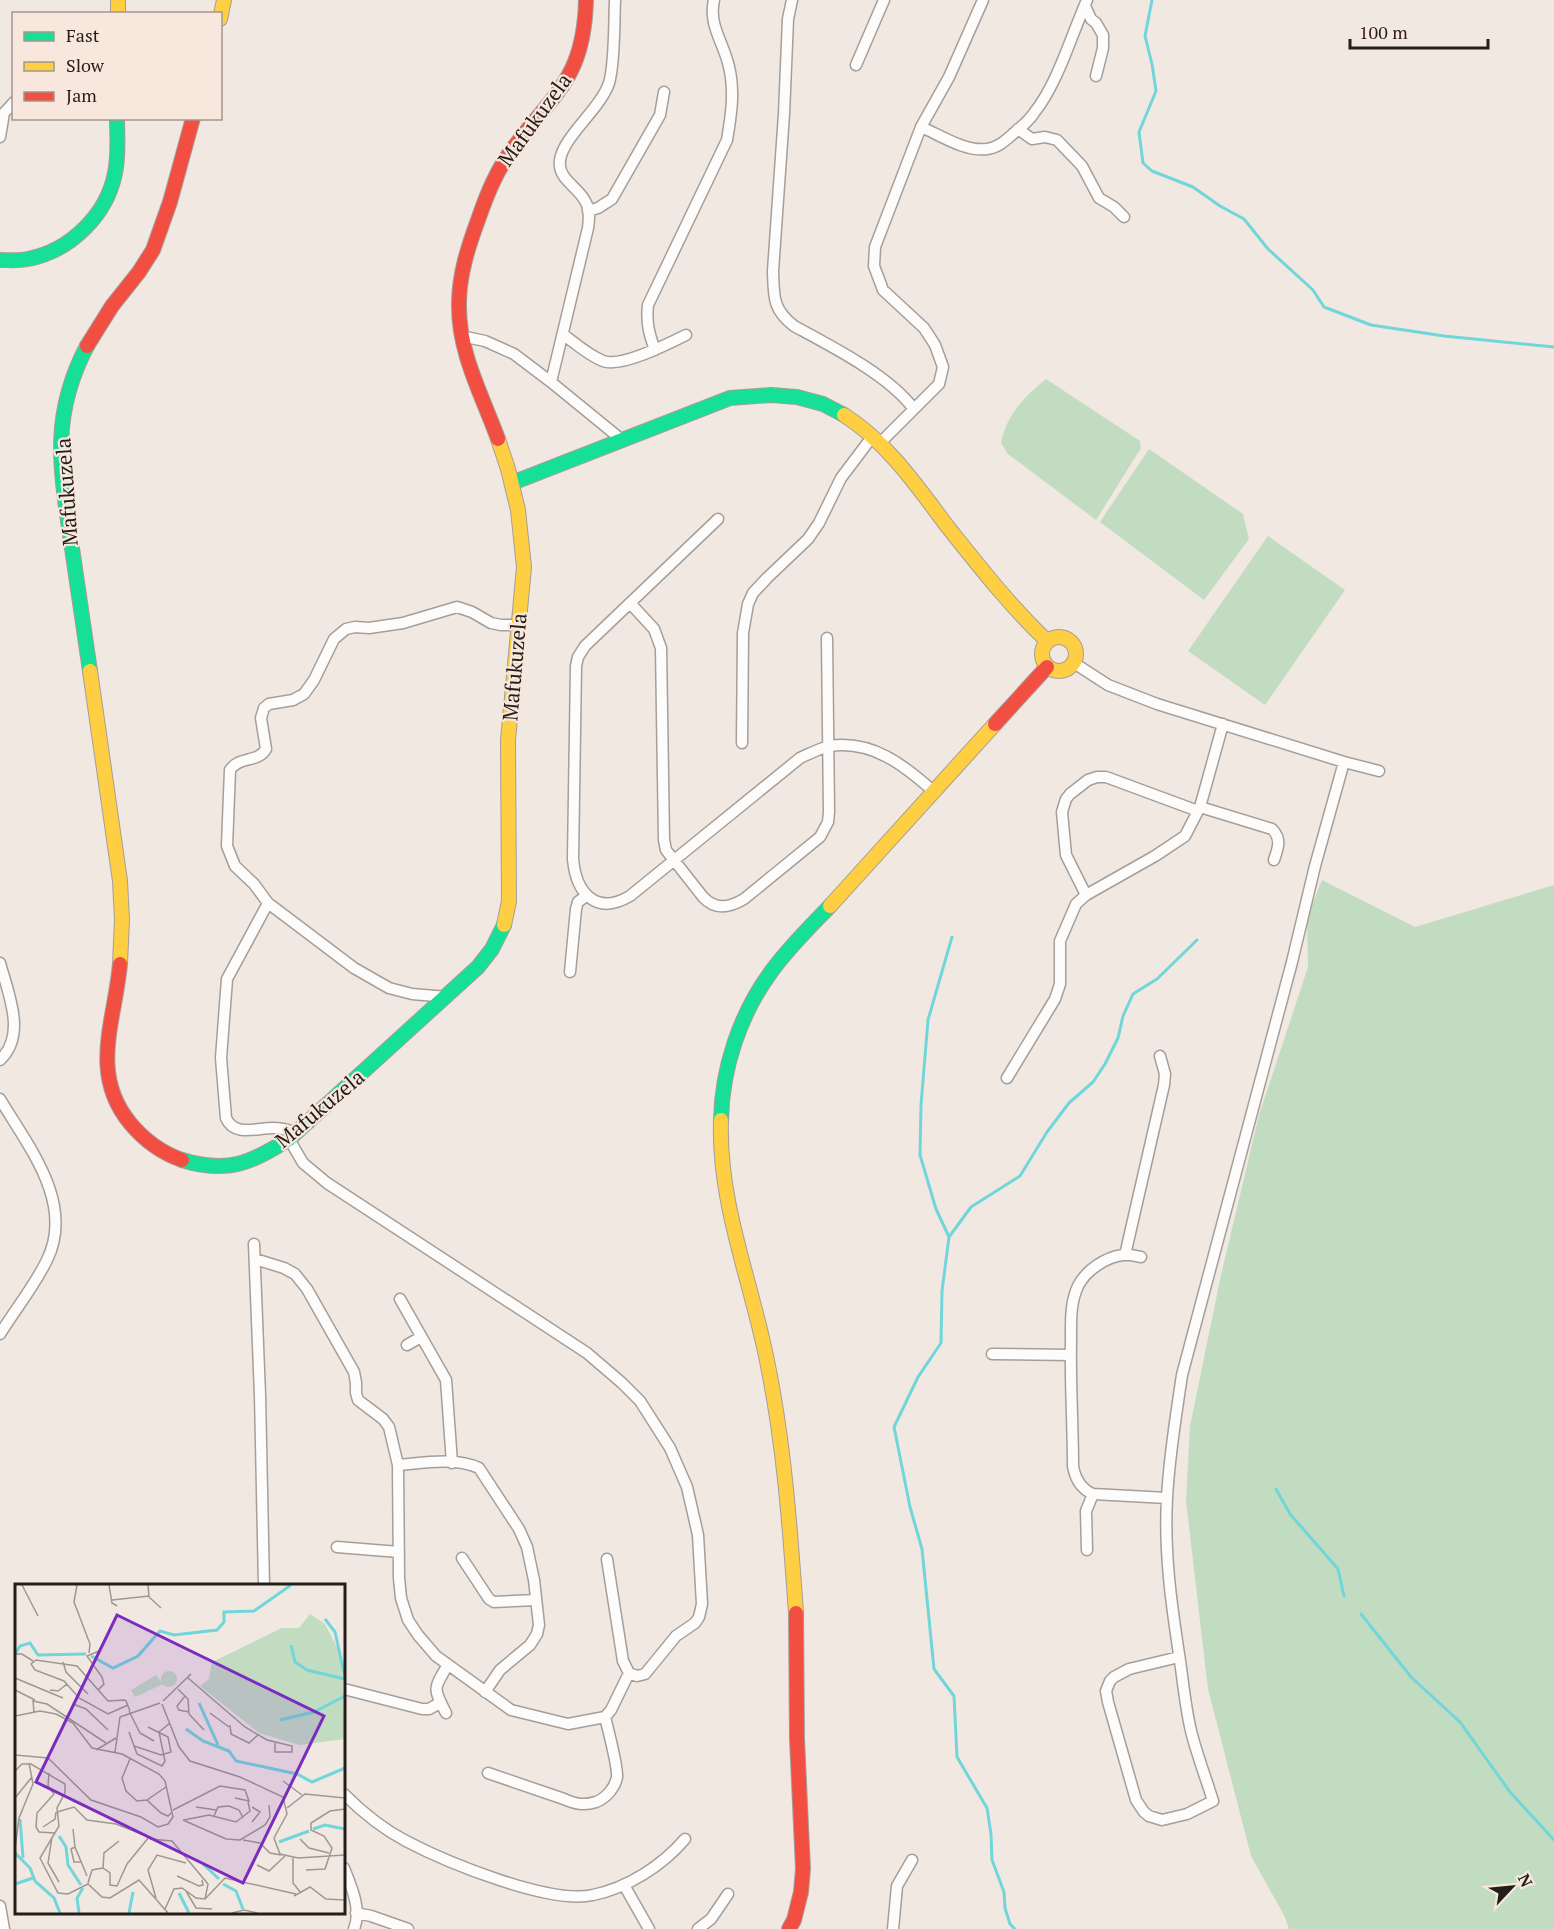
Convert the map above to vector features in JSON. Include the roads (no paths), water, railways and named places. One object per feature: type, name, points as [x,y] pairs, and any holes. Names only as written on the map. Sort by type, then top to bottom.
[{"type":"main road","name":"Mafukuzela","points":[[192,120],[161,229],[152,252],[138,274],[112,305],[80,359],[64,406],[60,437],[63,493],[124,918],[118,985],[108,1034],[106,1060],[109,1081],[115,1100],[142,1137],[164,1152],[189,1163],[212,1166],[235,1165],[259,1158],[293,1136],[478,967],[492,949],[503,928],[509,901],[508,740],[524,543],[513,483],[466,356],[461,336],[458,317],[461,282],[480,214],[499,170],[513,148],[570,77],[583,37],[586,0]]},
{"type":"main road","points":[[0,260],[32,258],[48,253],[75,238],[89,225],[108,194],[114,176],[117,159],[117,120]]},
{"type":"main road","points":[[513,483],[730,398],[761,394],[800,397],[818,402],[838,411],[876,440],[920,490],[991,582],[1031,627],[1047,641]]},
{"type":"main road","points":[[1061,636],[1070,640],[1077,653],[1070,668],[1058,672],[1047,667],[1042,651],[1047,641],[1061,636]]},
{"type":"main road","points":[[789,1929],[794,1920],[801,1892],[803,1869],[797,1739],[796,1621],[790,1519],[772,1387],[723,1181],[720,1159],[721,1107],[725,1079],[736,1039],[748,1009],[788,950],[860,874],[1047,667]]},
{"type":"street","points":[[551,382],[588,228],[587,204],[562,175],[559,164],[561,152],[600,100],[609,83],[615,0]]},
{"type":"street","points":[[655,350],[646,319],[648,305],[727,141],[732,112],[733,86],[729,65],[714,28],[712,15],[714,0]]},
{"type":"street","points":[[792,0],[788,19],[773,271],[776,306],[784,319],[882,378],[905,397],[913,408]]},
{"type":"street","points":[[856,65],[884,0]]},
{"type":"street","points":[[742,743],[743,633],[748,604],[753,592],[808,539],[819,524],[841,478],[876,440],[939,384],[943,367],[935,345],[924,328],[884,290],[877,279],[873,257],[879,234],[921,127],[949,77],[983,0]]},
{"type":"street","points":[[921,127],[977,149],[997,146],[1033,115],[1048,92],[1086,3]]},
{"type":"street","points":[[1086,3],[1091,19],[1100,28],[1104,41],[1096,76]]},
{"type":"street","points":[[588,211],[612,199],[660,115],[664,92]]},
{"type":"street","points":[[0,137],[4,113],[12,104]]},
{"type":"street","points":[[1018,129],[1032,139],[1045,137],[1057,140],[1082,166],[1101,200],[1114,207],[1124,217]]},
{"type":"street","points":[[564,335],[604,362],[615,363],[655,350],[686,335]]},
{"type":"street","points":[[461,336],[486,340],[501,346],[551,382],[622,440]]},
{"type":"street","points":[[718,519],[585,646],[578,657],[573,859],[575,876],[583,892],[597,902],[624,900],[800,758],[829,746],[854,746],[871,749],[885,755],[909,770],[933,791]]},
{"type":"street","points":[[630,603],[654,629],[661,648],[663,840],[666,850],[708,902],[713,905],[727,907],[744,899],[810,845],[825,829],[829,812],[828,638]]},
{"type":"street","points":[[447,997],[412,994],[388,988],[354,968],[268,903],[254,884],[235,866],[227,846],[230,770],[237,762],[259,757],[266,749],[261,718],[264,708],[269,704],[293,700],[304,694],[314,680],[334,639],[346,629],[403,623],[457,607],[472,612],[491,623],[519,625]]},
{"type":"street","points":[[1074,663],[1108,685],[1157,704],[1378,771]]},
{"type":"street","points":[[1008,1078],[1055,999],[1060,984],[1060,941],[1076,904],[1086,895],[1178,842],[1189,830],[1199,809],[1223,724]]},
{"type":"street","points":[[1179,1657],[1119,1673],[1110,1681],[1106,1691],[1136,1800],[1149,1816],[1162,1820],[1187,1814],[1213,1801],[1191,1731],[1169,1589],[1166,1554],[1167,1498],[1182,1375],[1344,762]]},
{"type":"street","points":[[1086,895],[1066,855],[1062,812],[1070,794],[1088,780],[1097,777],[1106,777],[1199,809],[1272,829],[1279,843],[1274,860]]},
{"type":"street","points":[[570,972],[576,909],[578,902],[587,896]]},
{"type":"street","points":[[268,903],[227,980],[221,1058],[226,1118],[229,1124],[235,1129],[245,1130],[275,1128],[293,1136],[303,1163],[327,1183],[588,1353],[640,1401],[670,1448],[687,1487],[698,1535],[702,1604],[695,1623],[676,1636],[645,1674],[637,1676],[628,1673]]},
{"type":"street","points":[[0,963],[14,1020],[13,1041],[0,1060]]},
{"type":"street","points":[[1125,1255],[1164,1085],[1165,1074],[1160,1056]]},
{"type":"street","points":[[0,1100],[38,1163],[51,1190],[56,1209],[53,1246],[47,1260],[0,1334]]},
{"type":"street","points":[[254,1244],[260,1384],[264,1584]]},
{"type":"street","points":[[1141,1257],[1125,1255],[1110,1258],[1100,1264],[1080,1283],[1071,1306],[1073,1466],[1077,1480],[1093,1494],[1167,1498]]},
{"type":"street","points":[[255,1259],[295,1274],[306,1288],[354,1372],[358,1400],[383,1419],[389,1427],[398,1465],[401,1598],[408,1620],[436,1656],[511,1710],[568,1724],[605,1717],[611,1710],[628,1673],[623,1661],[607,1559]]},
{"type":"street","points":[[400,1299],[446,1380],[452,1463]]},
{"type":"street","points":[[407,1345],[421,1337]]},
{"type":"street","points":[[992,1354],[1071,1354]]},
{"type":"street","points":[[398,1465],[452,1463],[469,1464],[479,1468],[519,1529],[527,1547],[536,1600],[537,1634],[530,1644],[500,1670],[485,1692]]},
{"type":"street","points":[[1087,1550],[1086,1511],[1093,1494]]},
{"type":"street","points":[[337,1547],[399,1552]]},
{"type":"street","points":[[462,1558],[489,1599],[494,1602],[536,1600]]},
{"type":"street","points":[[345,1689],[422,1709],[443,1708],[435,1692],[436,1684],[448,1665]]},
{"type":"street","points":[[488,1773],[574,1803],[585,1804],[599,1801],[608,1795],[617,1775],[605,1717]]},
{"type":"street","points":[[345,1795],[361,1810],[405,1840],[464,1866],[519,1886],[567,1897],[592,1896],[624,1885],[672,1855],[685,1839]]},
{"type":"street","points":[[894,1929],[897,1886],[912,1860]]},
{"type":"street","points":[[345,1870],[353,1890],[356,1913],[354,1929]]},
{"type":"street","points":[[624,1885],[649,1929]]},
{"type":"street","points":[[698,1929],[711,1919],[728,1894]]},
{"type":"street","points":[[0,1906],[4,1929]]},
{"type":"street","points":[[356,1913],[408,1929]]},
{"type":"waterway","points":[[1152,0],[1145,36],[1156,91],[1139,132],[1143,163],[1152,171],[1193,187],[1244,219],[1268,249],[1313,290],[1324,307],[1371,325],[1444,336],[1554,347]]},
{"type":"waterway","points":[[952,937],[928,1020],[921,1105],[920,1155],[936,1209],[949,1237],[942,1291],[941,1343],[918,1377],[894,1427],[910,1507],[922,1549],[934,1669],[954,1696],[957,1757],[987,1808],[992,1860],[1004,1892],[1005,1908],[1010,1924],[1015,1929]]},
{"type":"waterway","points":[[949,1237],[971,1207],[1020,1176],[1047,1132],[1069,1103],[1093,1082],[1105,1064],[1118,1038],[1123,1016],[1133,994],[1157,979],[1197,940]]},
{"type":"waterway","points":[[1276,1489],[1290,1514],[1338,1569],[1344,1596]]},
{"type":"waterway","points":[[1361,1614],[1411,1677],[1460,1722],[1510,1792],[1554,1840]]}]
